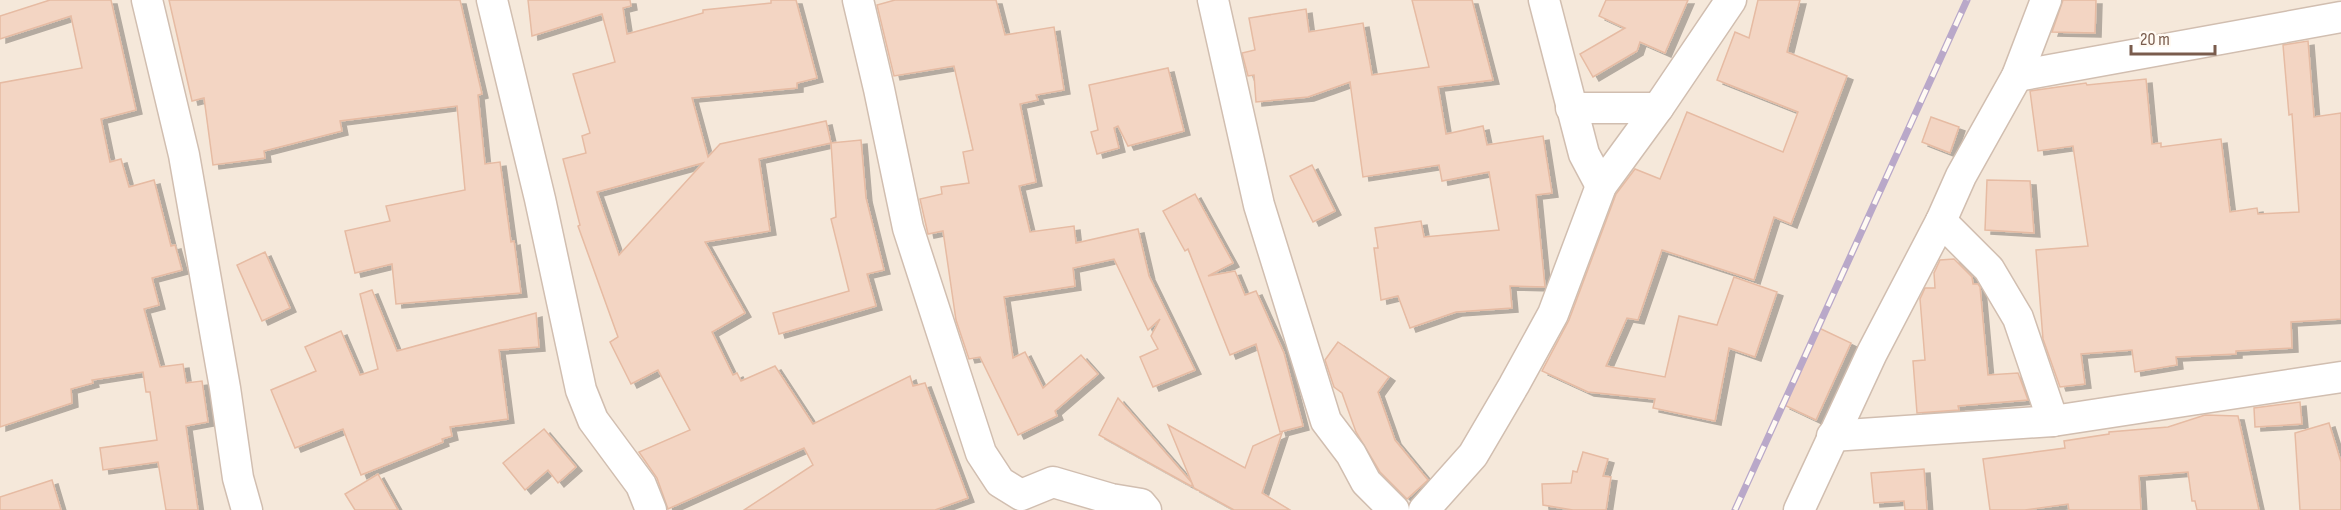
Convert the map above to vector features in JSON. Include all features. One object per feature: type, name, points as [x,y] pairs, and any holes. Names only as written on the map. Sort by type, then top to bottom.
[{"type":"street","points":[[147,0],[184,155],[225,388],[238,478],[247,510]]},
{"type":"street","points":[[492,0],[540,200],[581,390],[593,420],[641,485],[651,510]]},
{"type":"street","points":[[858,0],[908,228],[981,453],[1000,482],[1021,495],[1053,482],[1111,499],[1141,504],[1146,510]]},
{"type":"street","points":[[1213,0],[1259,205],[1326,421],[1351,454],[1366,482],[1394,510]]},
{"type":"street","points":[[1544,0],[1584,154],[1601,186]]},
{"type":"street","points":[[1424,510],[1473,455],[1515,385],[1552,314],[1601,186],[1658,108],[1731,0]]},
{"type":"street","points":[[1799,510],[1872,353],[1941,221],[1961,176],[2017,76],[2046,0]]},
{"type":"street","points":[[2017,76],[2341,17]]},
{"type":"street","points":[[1571,108],[1658,108]]},
{"type":"street","points":[[1941,221],[1989,268],[2018,318],[2053,421]]},
{"type":"street","points":[[1832,436],[2053,421],[2341,377]]},
{"type":"shaded area","points":[[0,0],[2341,0],[2341,510],[0,510]]},
{"type":"building","points":[[50,0],[111,0],[136,110],[101,119],[110,162],[121,159],[129,187],[154,180],[171,246],[175,245],[182,270],[152,278],[159,305],[144,309],[160,367],[183,364],[186,383],[202,381],[208,422],[186,426],[198,510],[166,510],[158,462],[103,470],[100,448],[157,440],[150,392],[146,392],[143,372],[92,380],[93,383],[71,389],[72,403],[0,427],[0,83],[82,68],[71,16],[0,39],[0,16]]},
{"type":"building","points":[[169,0],[460,0],[482,94],[478,95],[485,164],[500,162],[511,242],[514,241],[521,293],[396,304],[392,264],[355,273],[345,231],[390,221],[386,206],[465,190],[457,106],[340,121],[342,131],[264,151],[265,158],[213,165],[204,98],[192,101]]},
{"type":"building","points":[[528,0],[630,0],[631,6],[623,8],[627,34],[703,13],[703,10],[771,3],[771,0],[796,0],[817,78],[797,83],[797,88],[692,98],[708,157],[720,144],[826,121],[831,143],[759,159],[770,231],[705,242],[745,313],[712,332],[733,375],[737,373],[741,381],[775,366],[813,424],[910,376],[913,386],[925,383],[968,498],[935,510],[744,510],[813,465],[804,448],[668,509],[657,478],[639,452],[690,430],[658,370],[631,384],[610,342],[618,337],[578,226],[580,225],[563,159],[586,153],[582,136],[590,133],[573,74],[615,62],[602,14],[532,36]],"holes":[[[703,163],[619,255],[597,192]]]},
{"type":"building","points":[[895,0],[996,0],[1005,35],[1054,27],[1064,90],[1036,95],[1038,100],[1020,104],[1036,182],[1019,186],[1030,232],[1074,226],[1076,243],[1138,229],[1149,276],[1195,370],[1153,387],[1140,357],[1158,349],[1151,336],[1160,319],[1148,330],[1114,259],[1073,268],[1075,286],[1004,297],[1013,358],[1025,352],[1043,388],[1081,355],[1098,374],[1055,411],[1057,416],[1018,435],[980,357],[969,359],[956,320],[943,231],[928,234],[920,199],[942,194],[941,187],[969,183],[963,152],[973,150],[954,66],[894,76],[877,5]]},
{"type":"building","points":[[1412,0],[1472,0],[1493,80],[1438,87],[1446,134],[1483,126],[1487,145],[1543,136],[1552,193],[1536,195],[1545,287],[1510,286],[1512,308],[1456,312],[1410,328],[1398,296],[1381,300],[1374,248],[1378,248],[1375,228],[1421,221],[1424,237],[1499,230],[1489,172],[1442,181],[1439,165],[1363,177],[1350,82],[1308,97],[1256,102],[1254,75],[1248,76],[1242,53],[1255,50],[1249,18],[1306,9],[1309,32],[1363,23],[1372,75],[1429,67]]},
{"type":"building","points":[[1606,0],[1688,0],[1665,53],[1640,42],[1637,51],[1593,77],[1580,54],[1625,28],[1599,16]]},
{"type":"building","points":[[1758,0],[1800,0],[1787,52],[1847,76],[1791,224],[1774,217],[1754,280],[1662,250],[1638,320],[1627,318],[1606,366],[1665,377],[1679,316],[1717,325],[1734,277],[1777,292],[1755,357],[1729,348],[1715,421],[1653,408],[1655,399],[1588,392],[1542,371],[1569,320],[1616,194],[1635,169],[1660,179],[1687,112],[1783,152],[1798,112],[1717,80],[1735,32],[1749,38]]},
{"type":"building","points":[[2063,0],[2096,0],[2095,33],[2052,32]]},
{"type":"building","points":[[2308,41],[2314,117],[2341,113],[2341,319],[2291,322],[2292,348],[2176,357],[2177,365],[2135,372],[2132,350],[2081,354],[2085,384],[2060,387],[2043,339],[2036,250],[2088,246],[2073,146],[2038,151],[2030,91],[2086,83],[2087,85],[2146,79],[2152,144],[2161,143],[2161,147],[2221,139],[2230,212],[2257,208],[2258,214],[2299,212],[2292,114],[2289,115],[2283,45]]},
{"type":"building","points":[[1168,68],[1184,131],[1128,146],[1118,126],[1114,128],[1119,148],[1097,154],[1091,132],[1098,130],[1089,85]]},
{"type":"building","points":[[1931,117],[1959,127],[1950,153],[1922,142]]},
{"type":"building","points":[[861,140],[866,198],[884,270],[867,274],[876,306],[779,334],[773,313],[849,291],[831,219],[836,217],[831,143]]},
{"type":"building","points":[[1312,165],[1335,211],[1313,222],[1290,176]]},
{"type":"building","points":[[1987,180],[2030,181],[2034,233],[1985,230]]},
{"type":"building","points":[[1195,194],[1233,263],[1208,276],[1235,271],[1245,295],[1256,291],[1284,353],[1303,426],[1280,432],[1256,344],[1230,355],[1188,249],[1185,251],[1163,211]]},
{"type":"building","points":[[265,252],[290,308],[262,321],[237,265]]},
{"type":"building","points":[[1954,259],[1972,277],[1973,284],[1978,284],[1980,287],[1988,375],[2018,373],[2028,400],[1958,406],[1959,410],[1917,413],[1913,361],[1925,360],[1920,299],[1925,288],[1935,288],[1934,273],[1940,260]]},
{"type":"building","points":[[372,290],[397,351],[536,313],[539,347],[499,350],[508,419],[450,427],[452,436],[442,439],[443,442],[361,475],[343,429],[295,448],[271,390],[316,371],[305,347],[341,331],[360,375],[378,369],[360,294]]},
{"type":"building","points":[[1819,328],[1851,343],[1816,420],[1784,405]]},
{"type":"building","points":[[1338,342],[1389,377],[1378,392],[1395,440],[1428,480],[1407,499],[1380,472],[1356,432],[1342,393],[1334,387],[1325,360]]},
{"type":"building","points":[[1118,398],[1193,484],[1191,486],[1099,435]]},
{"type":"building","points":[[2300,402],[2302,424],[2255,427],[2254,408]]},
{"type":"building","points":[[2205,415],[2238,416],[2259,510],[2197,510],[2195,501],[2192,501],[2188,472],[2139,476],[2141,510],[2069,510],[2068,504],[2025,510],[1990,510],[1983,459],[2065,448],[2064,441],[2109,434],[2109,432],[2168,427]]},
{"type":"building","points":[[2329,423],[2341,462],[2341,510],[2300,510],[2295,433]]},
{"type":"building","points":[[1168,425],[1245,468],[1253,446],[1282,433],[1262,493],[1290,510],[1234,510],[1194,488]]},
{"type":"building","points":[[544,429],[576,467],[558,483],[548,470],[525,490],[503,463]]},
{"type":"building","points":[[1583,452],[1608,459],[1603,476],[1611,477],[1606,510],[1573,510],[1543,505],[1542,484],[1571,483],[1573,471],[1577,472]]},
{"type":"building","points":[[1924,469],[1927,510],[1905,510],[1904,501],[1874,503],[1871,473]]},
{"type":"building","points":[[378,474],[398,510],[355,510],[345,494]]},
{"type":"building","points":[[52,480],[61,510],[0,510],[0,497]]},
{"type":"railway","points":[[1735,510],[1967,0]]}]
